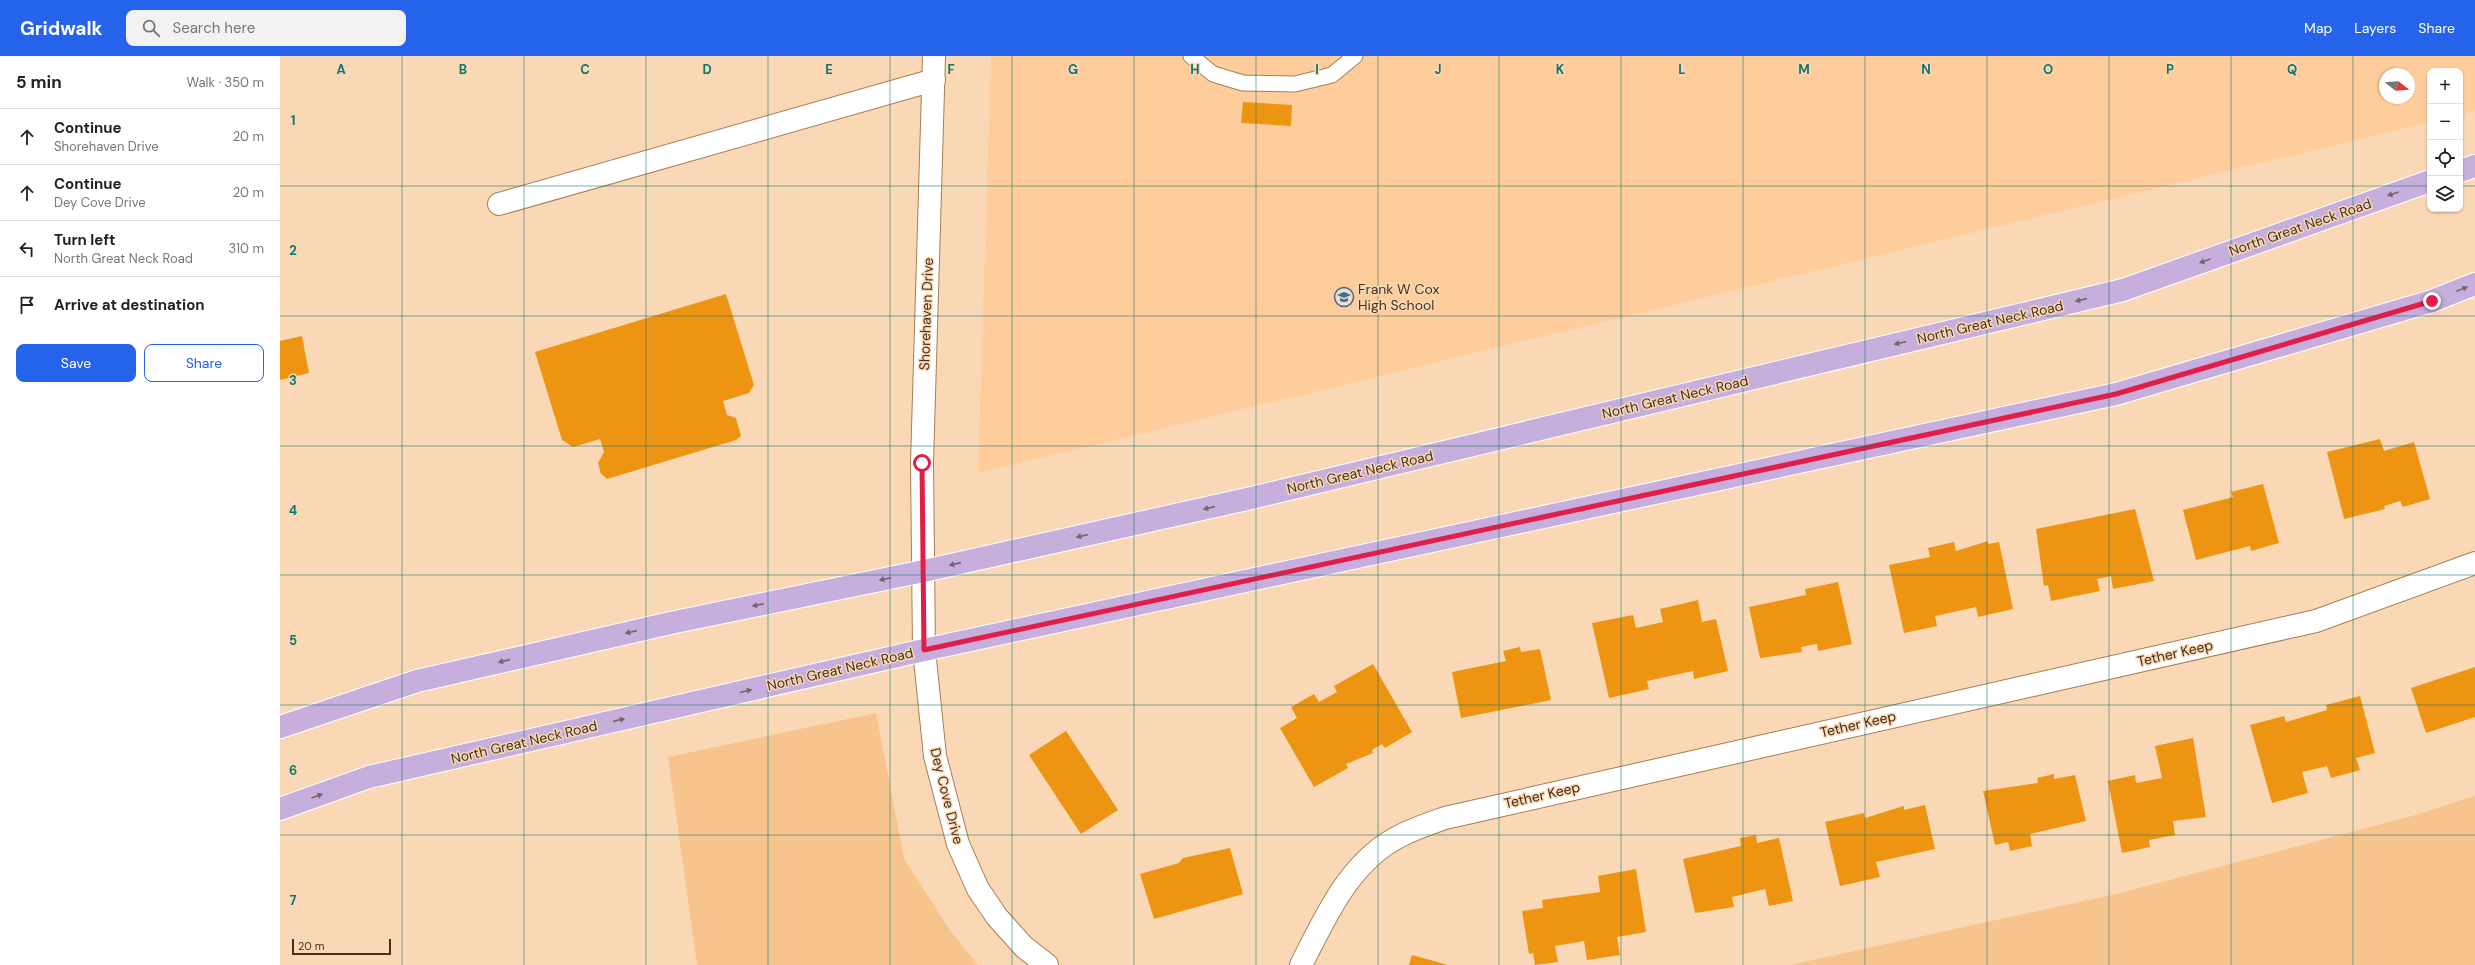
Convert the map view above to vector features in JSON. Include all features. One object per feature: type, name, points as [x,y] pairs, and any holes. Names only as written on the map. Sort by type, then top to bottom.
[{"type":"main road","points":[[2463,170],[2475,166]]},
{"type":"main road","name":"North Great Neck Road","points":[[280,727],[417,681],[675,622],[924,571],[1247,499],[2123,290],[2427,183]]},
{"type":"main road","name":"North Great Neck Road","points":[[280,809],[369,777],[924,650],[2116,394],[2432,301],[2475,284]]},
{"type":"street","name":"Shorehaven Drive","points":[[924,571],[922,463],[934,56]]},
{"type":"street","points":[[499,204],[934,80]]},
{"type":"street","name":"Tether Keep","points":[[1301,965],[1338,894],[1367,860],[1401,835],[1445,818],[2316,621],[2475,563]]},
{"type":"street","name":"Dey Cove Drive","points":[[924,571],[924,650],[935,756],[958,844],[978,889],[997,917],[1024,948],[1047,965]]},
{"type":"lane","points":[[1191,56],[1213,74],[1243,83],[1295,84],[1332,75],[1355,56]]},
{"type":"shaded area","name":"Frank W Cox High School","points":[[991,56],[2475,56],[2475,111],[2463,114],[2463,68],[2427,68],[2427,123],[978,473]]},
{"type":"shaded area","points":[[876,713],[904,858],[949,929],[978,965],[697,965],[668,757]]},
{"type":"shaded area","points":[[2475,796],[2475,965],[1790,965],[2116,894],[2412,816]]},
{"type":"building","points":[[1243,102],[1292,105],[1291,126],[1241,123]]},
{"type":"building","points":[[726,294],[754,385],[749,393],[723,401],[727,415],[736,418],[741,436],[736,440],[607,479],[601,474],[598,463],[604,452],[600,439],[573,447],[562,440],[535,352]]},
{"type":"building","points":[[302,336],[309,373],[280,380],[280,341]]},
{"type":"building","points":[[2380,439],[2384,451],[2414,442],[2430,499],[2403,507],[2400,501],[2384,506],[2385,509],[2344,519],[2327,452]]},
{"type":"building","points":[[2263,484],[2279,543],[2251,551],[2250,546],[2196,560],[2183,510],[2233,497],[2231,492]]},
{"type":"building","points":[[2135,509],[2154,581],[2113,589],[2111,576],[2097,579],[2100,591],[2051,601],[2048,585],[2044,586],[2036,529]]},
{"type":"building","points":[[1988,541],[1988,544],[1999,542],[2013,609],[1978,617],[1976,607],[1935,616],[1937,626],[1904,633],[1889,565],[1930,557],[1928,548],[1954,542],[1956,551]]},
{"type":"building","points":[[1838,582],[1852,644],[1818,651],[1817,644],[1801,647],[1802,652],[1760,658],[1749,607],[1806,595],[1805,589]]},
{"type":"building","points":[[1698,600],[1702,622],[1716,619],[1728,671],[1694,679],[1693,671],[1647,681],[1649,689],[1609,698],[1592,623],[1633,615],[1636,628],[1663,622],[1660,609]]},
{"type":"building","points":[[1520,647],[1521,652],[1540,649],[1551,700],[1461,718],[1452,672],[1506,661],[1503,651]]},
{"type":"building","points":[[1373,664],[1412,732],[1385,748],[1382,744],[1372,750],[1373,753],[1346,764],[1348,768],[1314,787],[1280,728],[1297,718],[1291,707],[1314,694],[1319,702],[1337,692],[1334,686]]},
{"type":"building","points":[[2475,667],[2475,717],[2426,733],[2411,688]]},
{"type":"building","points":[[2360,696],[2375,753],[2356,758],[2360,770],[2331,778],[2327,766],[2302,772],[2308,793],[2272,803],[2250,725],[2284,716],[2286,722],[2327,710],[2326,705]]},
{"type":"building","points":[[1066,731],[1118,810],[1081,834],[1029,755]]},
{"type":"building","points":[[2193,738],[2206,817],[2173,821],[2175,835],[2149,840],[2150,847],[2122,853],[2108,781],[2135,775],[2136,783],[2162,778],[2155,746]]},
{"type":"building","points":[[2054,774],[2054,779],[2075,775],[2086,821],[2030,834],[2032,846],[2010,851],[2008,842],[1995,845],[1983,791],[2038,783],[2037,778]]},
{"type":"building","points":[[1925,805],[1935,849],[1876,862],[1880,877],[1840,886],[1825,822],[1864,813],[1865,818],[1904,806],[1904,810]]},
{"type":"building","points":[[1756,835],[1757,843],[1779,838],[1793,901],[1769,906],[1765,889],[1732,897],[1734,907],[1695,913],[1683,859],[1741,846],[1740,838]]},
{"type":"building","points":[[1230,848],[1243,894],[1154,919],[1140,874],[1179,863],[1183,858]]},
{"type":"building","points":[[1636,869],[1646,932],[1617,937],[1620,955],[1587,960],[1584,941],[1555,946],[1558,962],[1535,965],[1533,953],[1529,954],[1522,911],[1543,908],[1542,900],[1600,892],[1598,876]]},
{"type":"building","points":[[1412,955],[1448,965],[1409,965]]},
{"type":"place","name":"Frank W Cox High School","points":[[1344,297]]},
{"type":"route","points":[[922,463],[924,650],[2116,394],[2432,301]]}]
